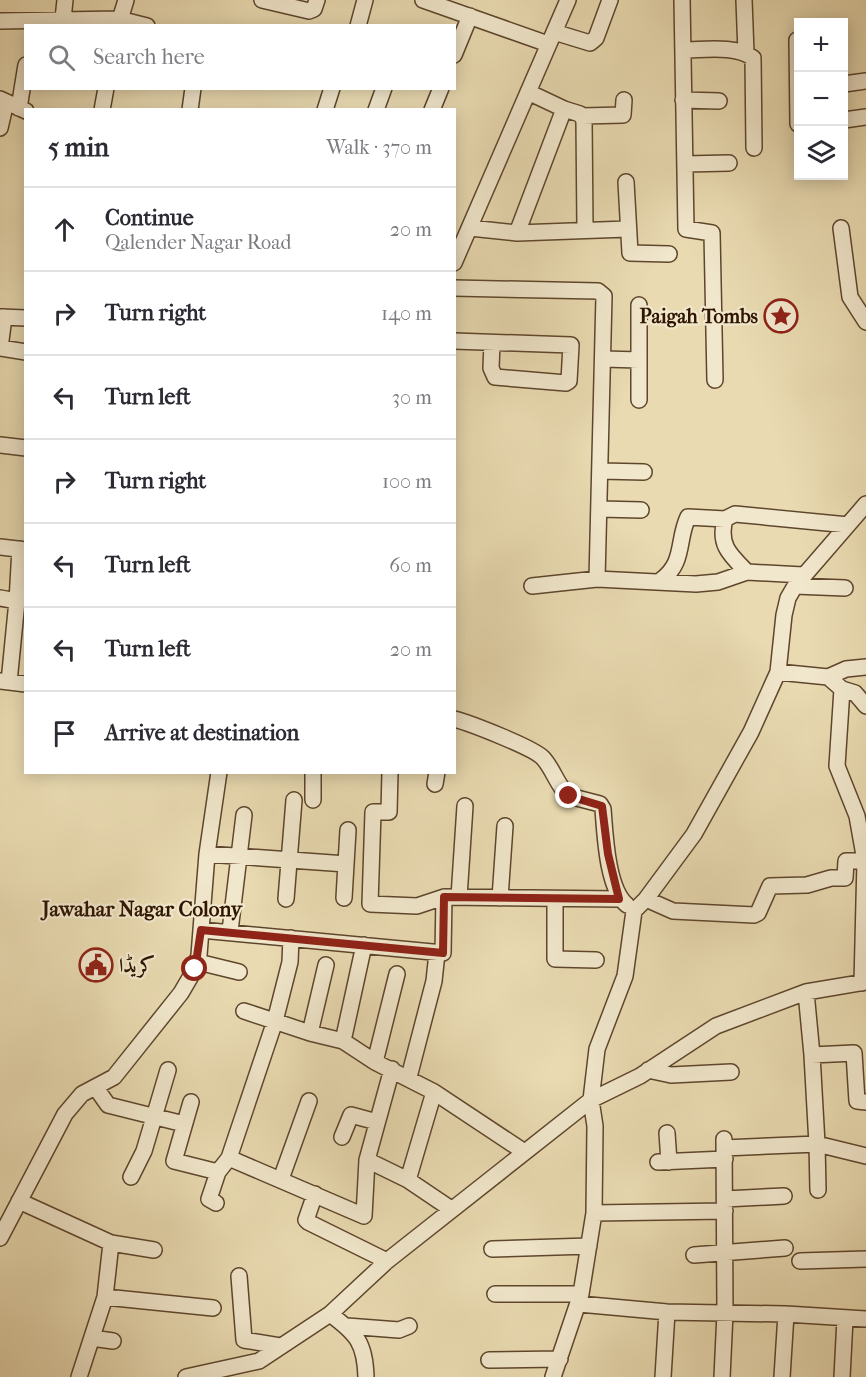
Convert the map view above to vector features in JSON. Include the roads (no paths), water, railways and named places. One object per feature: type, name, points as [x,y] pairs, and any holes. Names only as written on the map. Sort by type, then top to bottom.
[{"type":"street","points":[[63,19],[65,0]]},
{"type":"street","points":[[0,21],[32,23],[63,19],[119,22],[126,0]]},
{"type":"street","points":[[262,0],[310,12]]},
{"type":"street","points":[[359,24],[365,0]]},
{"type":"street","points":[[423,0],[470,16],[551,38],[590,43],[596,38],[610,0]]},
{"type":"street","points":[[456,259],[568,0]]},
{"type":"street","points":[[682,0],[687,230],[712,233],[715,380]]},
{"type":"street","points":[[744,0],[746,53]]},
{"type":"street","points":[[456,50],[470,16]]},
{"type":"street","points":[[684,50],[746,53],[753,58],[754,148]]},
{"type":"street","points":[[0,128],[13,105],[24,71]]},
{"type":"street","points":[[848,83],[866,81]]},
{"type":"street","points":[[102,108],[106,90]]},
{"type":"street","points":[[190,108],[193,90]]},
{"type":"street","points":[[326,108],[331,90]]},
{"type":"street","points":[[377,108],[383,90]]},
{"type":"street","points":[[433,108],[440,90]]},
{"type":"street","points":[[528,92],[582,116],[623,115],[624,100]]},
{"type":"street","points":[[683,100],[719,101]]},
{"type":"street","points":[[518,232],[564,109]]},
{"type":"street","points":[[582,116],[585,229]]},
{"type":"street","points":[[848,119],[866,117]]},
{"type":"street","points":[[685,164],[729,163]]},
{"type":"street","points":[[626,182],[628,250],[632,254],[669,254]]},
{"type":"street","points":[[470,228],[518,232],[627,229]]},
{"type":"street","points":[[841,228],[850,297],[866,322]]},
{"type":"street","points":[[456,288],[601,292],[605,300],[597,579]]},
{"type":"street","points":[[639,305],[639,400]]},
{"type":"street","points":[[24,318],[2,317],[0,348],[24,352]]},
{"type":"street","points":[[456,341],[571,345],[569,381],[566,383],[495,377],[491,369],[492,343]]},
{"type":"street","points":[[604,359],[639,360]]},
{"type":"street","points":[[0,445],[24,448]]},
{"type":"street","points":[[601,471],[644,472]]},
{"type":"street","points":[[554,1377],[580,1299],[594,1213],[595,1126],[591,1100],[597,1049],[625,976],[634,911],[694,834],[751,732],[778,672],[788,598],[799,581],[866,504]]},
{"type":"street","points":[[600,509],[641,510]]},
{"type":"street","points":[[662,580],[671,574],[679,559],[688,517],[725,519],[735,514],[848,525]]},
{"type":"street","points":[[725,519],[722,534],[727,552],[747,572]]},
{"type":"street","points":[[0,547],[23,549],[5,681],[24,684]]},
{"type":"street","points":[[532,586],[597,579],[662,580],[707,584],[747,572],[845,588]]},
{"type":"street","points":[[0,598],[17,601]]},
{"type":"street","points":[[778,672],[828,677],[846,669],[866,667]]},
{"type":"street","points":[[828,677],[842,689],[855,693],[866,706]]},
{"type":"street","points":[[186,1377],[229,1372],[259,1361],[330,1314],[387,1261],[591,1100],[648,1070],[716,1026],[806,992],[864,983],[865,861],[857,816],[837,766],[842,689]]},
{"type":"street","points":[[456,719],[481,726],[537,753],[545,760],[569,796],[600,804],[603,809],[608,854],[619,899],[634,911]]},
{"type":"street","points":[[0,1238],[65,1114],[82,1094],[114,1077],[157,1026],[181,993],[198,962],[207,854],[219,774]]},
{"type":"street","points":[[313,774],[313,800]]},
{"type":"street","points":[[390,774],[389,812],[373,812],[370,904],[417,906],[451,897],[619,899]]},
{"type":"street","points":[[286,899],[294,800]]},
{"type":"street","points":[[201,930],[443,953],[465,806]]},
{"type":"street","points":[[230,931],[244,815]]},
{"type":"street","points":[[500,898],[505,826]]},
{"type":"street","points":[[344,898],[348,830]]},
{"type":"street","points":[[207,854],[346,864]]},
{"type":"street","points":[[646,898],[673,911],[754,915],[758,913],[770,886],[807,885],[831,878],[845,878],[846,861],[865,861]]},
{"type":"street","points":[[555,899],[555,959],[596,960]]},
{"type":"street","points":[[216,1203],[209,1199],[218,1172],[229,1158],[275,1021],[290,962],[291,938]]},
{"type":"street","points":[[343,1041],[364,945]]},
{"type":"street","points":[[410,1077],[434,981],[437,953]]},
{"type":"street","points":[[198,962],[239,972]]},
{"type":"street","points":[[310,1033],[327,964]]},
{"type":"street","points":[[375,1062],[397,974]]},
{"type":"street","points":[[806,992],[812,1055],[818,1190]]},
{"type":"street","points":[[244,1011],[310,1033],[343,1041],[375,1062],[410,1077],[524,1151]]},
{"type":"street","points":[[812,1055],[854,1053],[857,1101],[866,1102]]},
{"type":"street","points":[[229,1158],[364,1216],[367,1160],[392,1069]]},
{"type":"street","points":[[131,1177],[144,1151],[168,1070]]},
{"type":"street","points":[[648,1070],[671,1075],[731,1072]]},
{"type":"street","points":[[96,1088],[108,1105],[184,1124]]},
{"type":"street","points":[[408,1180],[434,1092]]},
{"type":"street","points":[[281,1179],[309,1101]]},
{"type":"street","points":[[191,1102],[174,1161],[218,1172]]},
{"type":"street","points":[[342,1137],[351,1115],[377,1122]]},
{"type":"street","points":[[668,1133],[663,1162],[724,1149],[817,1144],[866,1156]]},
{"type":"street","points":[[722,1377],[725,1313],[724,1149]]},
{"type":"street","points":[[367,1160],[408,1180],[452,1209]]},
{"type":"street","points":[[315,1194],[306,1220],[308,1222],[387,1261]]},
{"type":"street","points":[[594,1213],[725,1205],[784,1197]]},
{"type":"street","points":[[19,1201],[111,1243],[154,1250]]},
{"type":"street","points":[[79,1377],[105,1297],[111,1243]]},
{"type":"street","points":[[492,1249],[589,1246]]},
{"type":"street","points":[[694,1255],[785,1248]]},
{"type":"street","points":[[801,1261],[866,1259]]},
{"type":"street","points":[[238,1276],[244,1340],[280,1346]]},
{"type":"street","points":[[495,1294],[580,1299],[667,1312],[786,1314],[866,1319]]},
{"type":"street","points":[[105,1297],[213,1308]]},
{"type":"street","points":[[663,1377],[667,1312]]},
{"type":"street","points":[[330,1314],[346,1326],[365,1353],[366,1377]]},
{"type":"street","points":[[782,1377],[786,1314]]},
{"type":"street","points":[[842,1377],[845,1319]]},
{"type":"street","points":[[346,1326],[399,1330],[409,1326]]},
{"type":"street","points":[[92,1338],[113,1341]]},
{"type":"street","points":[[489,1360],[560,1359]]},
{"type":"place","name":"Paigah Tombs","points":[[781,316]]},
{"type":"place","name":"کریڈا","points":[[96,965]]},
{"type":"district","name":"Jawahar Nagar Colony","points":[[142,909]]}]
